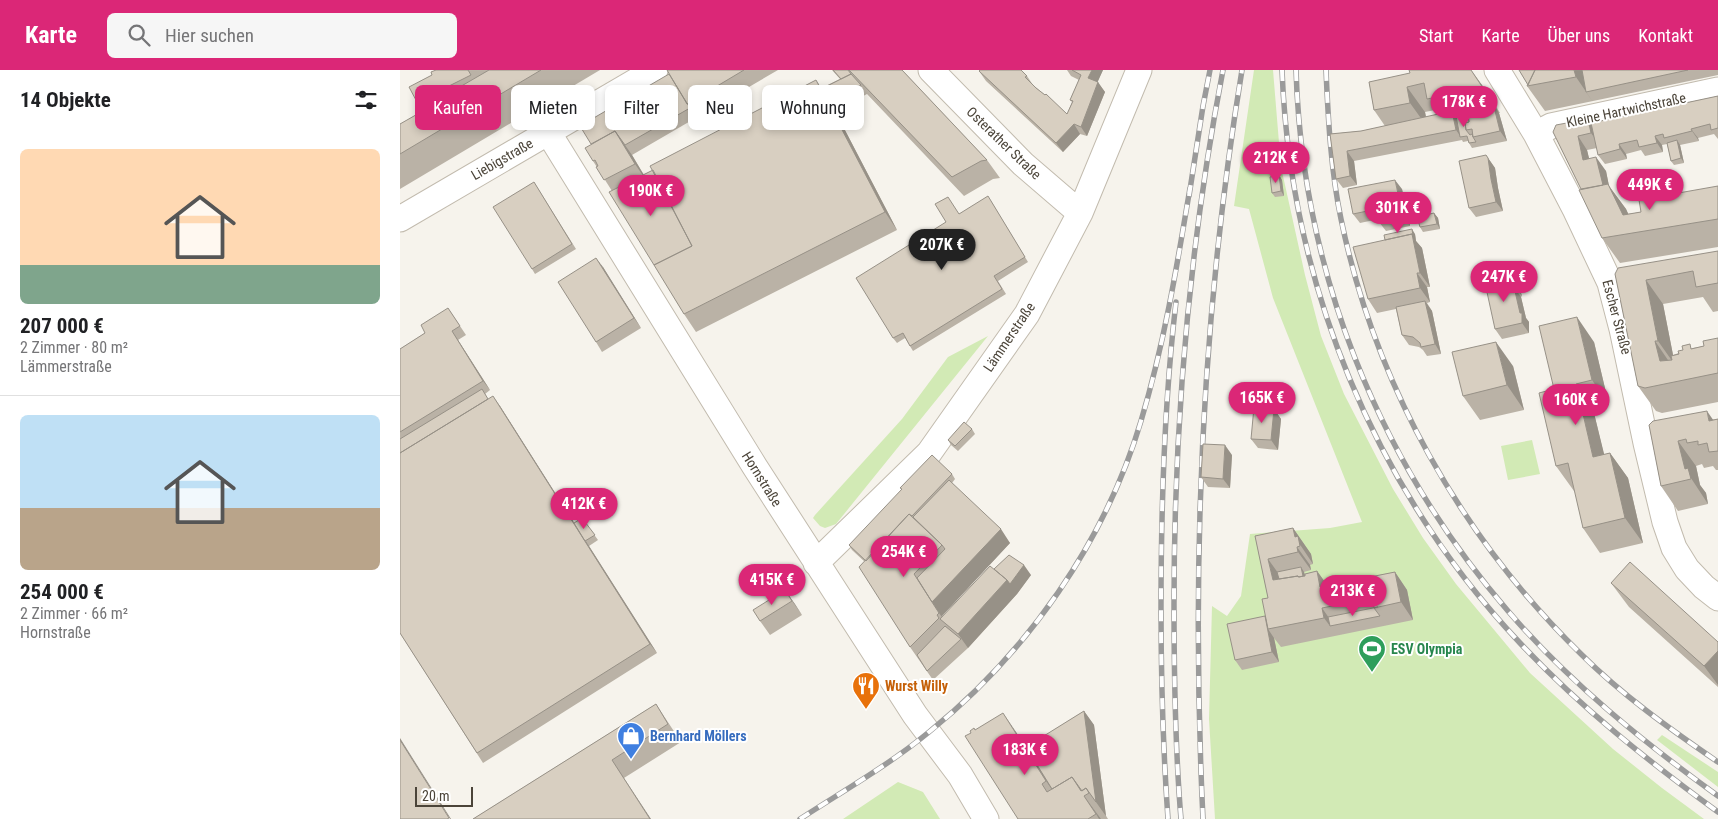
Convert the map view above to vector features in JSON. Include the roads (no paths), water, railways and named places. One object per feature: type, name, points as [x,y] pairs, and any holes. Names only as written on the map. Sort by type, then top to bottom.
[{"type":"street","name":"Liebigstraße","points":[[400,219],[655,70]]},
{"type":"street","name":"Osterather Straße","points":[[931,70],[1023,164],[1080,214]]},
{"type":"street","name":"Lämmerstraße","points":[[816,564],[929,452],[1027,314],[1080,214],[1139,70]]},
{"type":"street","name":"Escher Straße","points":[[1497,70],[1536,134],[1579,217],[1620,280],[1622,328],[1654,435],[1665,522],[1674,548],[1687,569],[1704,587],[1718,598]]},
{"type":"street","name":"Kleine Hartwichstraße","points":[[1536,134],[1552,126],[1718,90]]},
{"type":"street","name":"Hornstraße","points":[[548,132],[816,564],[915,715],[960,775],[986,819]]},
{"type":"railway","points":[[1189,196],[1210,70]]},
{"type":"railway","points":[[1181,819],[1175,711],[1174,604],[1177,470],[1186,336],[1193,269],[1211,136],[1223,70]]},
{"type":"railway","points":[[1203,819],[1198,631],[1203,444],[1208,350],[1217,256],[1242,70]]},
{"type":"railway","points":[[1282,70],[1289,149],[1302,227],[1322,304],[1349,378],[1383,449],[1422,518],[1468,583],[1543,667],[1615,732],[1718,812]]},
{"type":"railway","points":[[1296,70],[1301,144],[1313,218],[1331,289],[1355,358],[1385,426],[1420,490],[1462,552],[1531,637],[1607,710],[1718,796]]},
{"type":"railway","points":[[1326,70],[1332,164],[1341,219],[1356,280],[1376,340],[1400,398],[1429,454],[1461,508],[1498,560],[1538,608],[1581,654],[1613,684],[1664,724],[1718,762]]},
{"type":"railway","points":[[800,819],[898,756],[965,701],[1030,631],[1084,552],[1126,466],[1141,421],[1163,334],[1190,188]]},
{"type":"railway","points":[[1168,819],[1162,687],[1162,532],[1166,417],[1176,302]]},
{"type":"place","name":"ESV Olympia","points":[[1372,673]]},
{"type":"place","name":"Wurst Willy","points":[[866,710]]},
{"type":"place","name":"Bernhard Möllers","points":[[631,760]]}]
